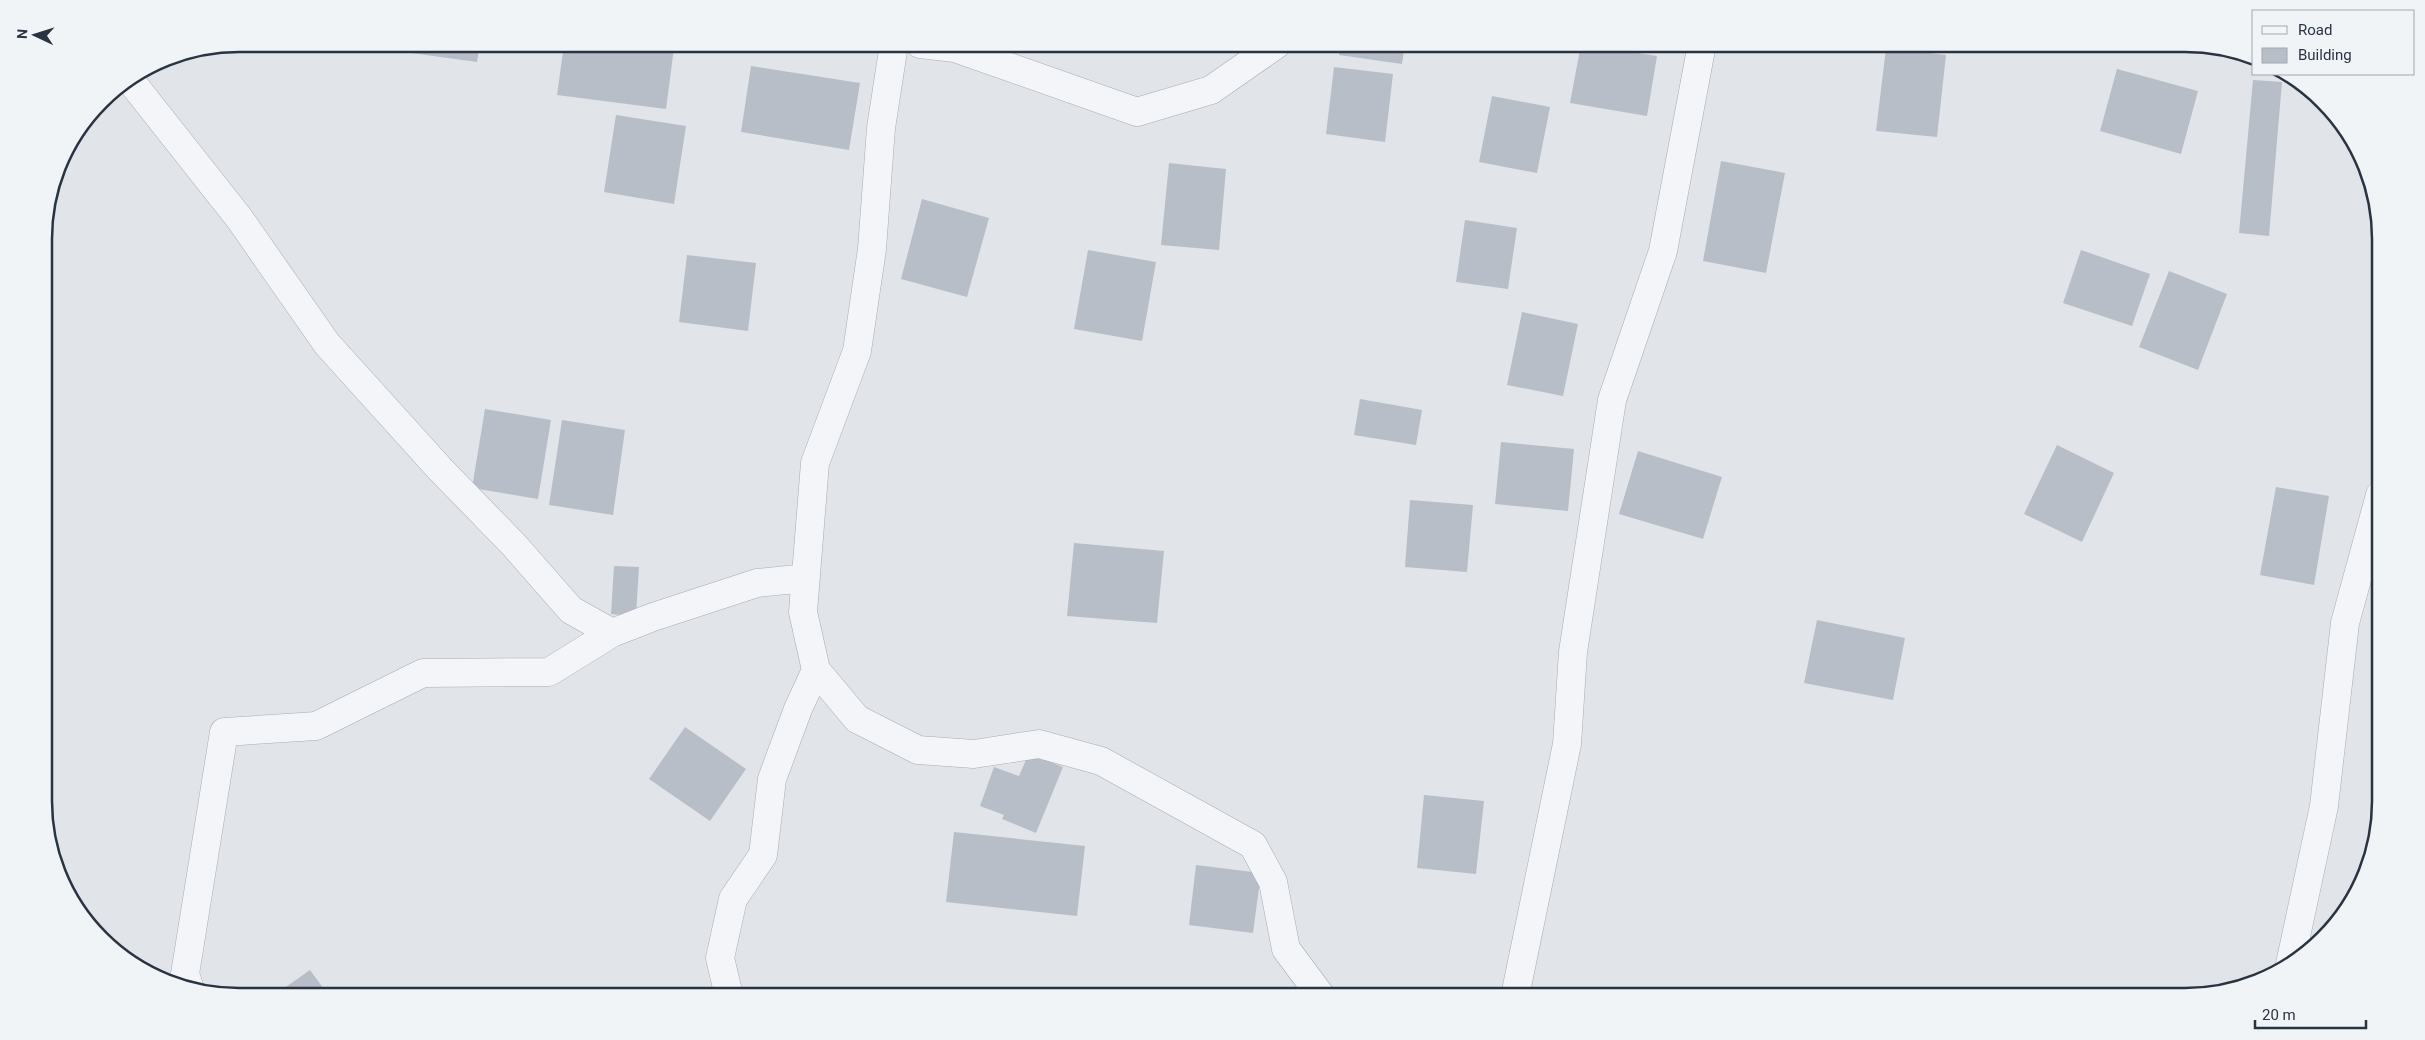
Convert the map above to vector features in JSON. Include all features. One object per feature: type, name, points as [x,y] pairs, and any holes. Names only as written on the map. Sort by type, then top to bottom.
[{"type":"street","points":[[893,52],[881,128],[872,249],[857,351],[815,463],[803,612],[816,670],[857,719],[918,750],[974,754],[1039,744],[1101,761],[1253,845],[1273,882],[1286,950],[1315,988]]},
{"type":"street","points":[[966,52],[1136,112],[1211,90],[1266,52]]},
{"type":"street","points":[[1517,988],[1567,744],[1573,652],[1612,400],[1664,251],[1701,52]]},
{"type":"street","points":[[134,85],[239,218],[327,344],[440,469],[514,544],[571,610],[612,633]]},
{"type":"street","points":[[2292,954],[2324,806],[2345,623],[2372,524]]},
{"type":"street","points":[[187,980],[185,974],[224,732],[316,726],[423,673],[548,672],[612,633],[653,617],[757,583],[806,578]]},
{"type":"street","points":[[727,988],[720,958],[733,899],[763,855],[772,779],[798,709],[816,670]]},
{"type":"building","points":[[404,52],[479,52],[477,62]]},
{"type":"building","points":[[563,52],[673,52],[666,109],[557,95]]},
{"type":"building","points":[[1340,52],[1404,52],[1402,64],[1339,55]]},
{"type":"building","points":[[1580,52],[1632,52],[1657,56],[1647,116],[1570,103]]},
{"type":"building","points":[[1886,52],[1920,52],[1946,55],[1937,137],[1876,131]]},
{"type":"building","points":[[751,66],[860,83],[849,150],[741,132]]},
{"type":"building","points":[[1334,67],[1393,74],[1385,142],[1326,134]]},
{"type":"building","points":[[2117,69],[2198,91],[2181,154],[2100,131]]},
{"type":"building","points":[[2253,80],[2282,82],[2269,236],[2239,233]]},
{"type":"building","points":[[1492,96],[1550,107],[1537,173],[1479,162]]},
{"type":"building","points":[[616,115],[686,126],[674,204],[604,192]]},
{"type":"building","points":[[1721,161],[1785,173],[1766,273],[1703,261]]},
{"type":"building","points":[[1169,163],[1226,169],[1219,250],[1161,245]]},
{"type":"building","points":[[922,199],[989,218],[967,297],[901,279]]},
{"type":"building","points":[[1465,220],[1517,228],[1508,289],[1456,282]]},
{"type":"building","points":[[1088,250],[1156,262],[1142,341],[1074,329]]},
{"type":"building","points":[[2081,250],[2150,274],[2132,326],[2063,303]]},
{"type":"building","points":[[687,255],[756,263],[748,331],[679,322]]},
{"type":"building","points":[[2169,271],[2227,294],[2198,370],[2139,347]]},
{"type":"building","points":[[1522,312],[1578,324],[1563,396],[1507,385]]},
{"type":"building","points":[[1360,399],[1422,410],[1416,445],[1354,435]]},
{"type":"building","points":[[485,409],[551,420],[538,499],[472,488]]},
{"type":"building","points":[[562,420],[625,430],[613,515],[549,505]]},
{"type":"building","points":[[1501,442],[1574,449],[1568,511],[1495,504]]},
{"type":"building","points":[[2057,445],[2114,473],[2082,542],[2024,514]]},
{"type":"building","points":[[1638,451],[1722,477],[1703,539],[1619,514]]},
{"type":"building","points":[[2276,487],[2329,496],[2314,585],[2260,575]]},
{"type":"building","points":[[1410,500],[1473,505],[1467,572],[1405,567]]},
{"type":"building","points":[[1074,543],[1164,551],[1157,623],[1067,616]]},
{"type":"building","points":[[614,566],[639,567],[636,616],[611,614]]},
{"type":"building","points":[[1817,620],[1905,638],[1893,700],[1804,683]]},
{"type":"building","points":[[685,727],[746,769],[710,821],[649,779]]},
{"type":"building","points":[[1029,753],[1063,767],[1036,833],[1002,819],[1004,815],[980,806],[994,767],[1019,776]]},
{"type":"building","points":[[1424,795],[1484,801],[1476,874],[1417,868]]},
{"type":"building","points":[[954,832],[1085,846],[1077,916],[946,902]]},
{"type":"building","points":[[1196,865],[1261,873],[1253,933],[1189,925]]},
{"type":"building","points":[[310,970],[323,988],[284,988]]}]
